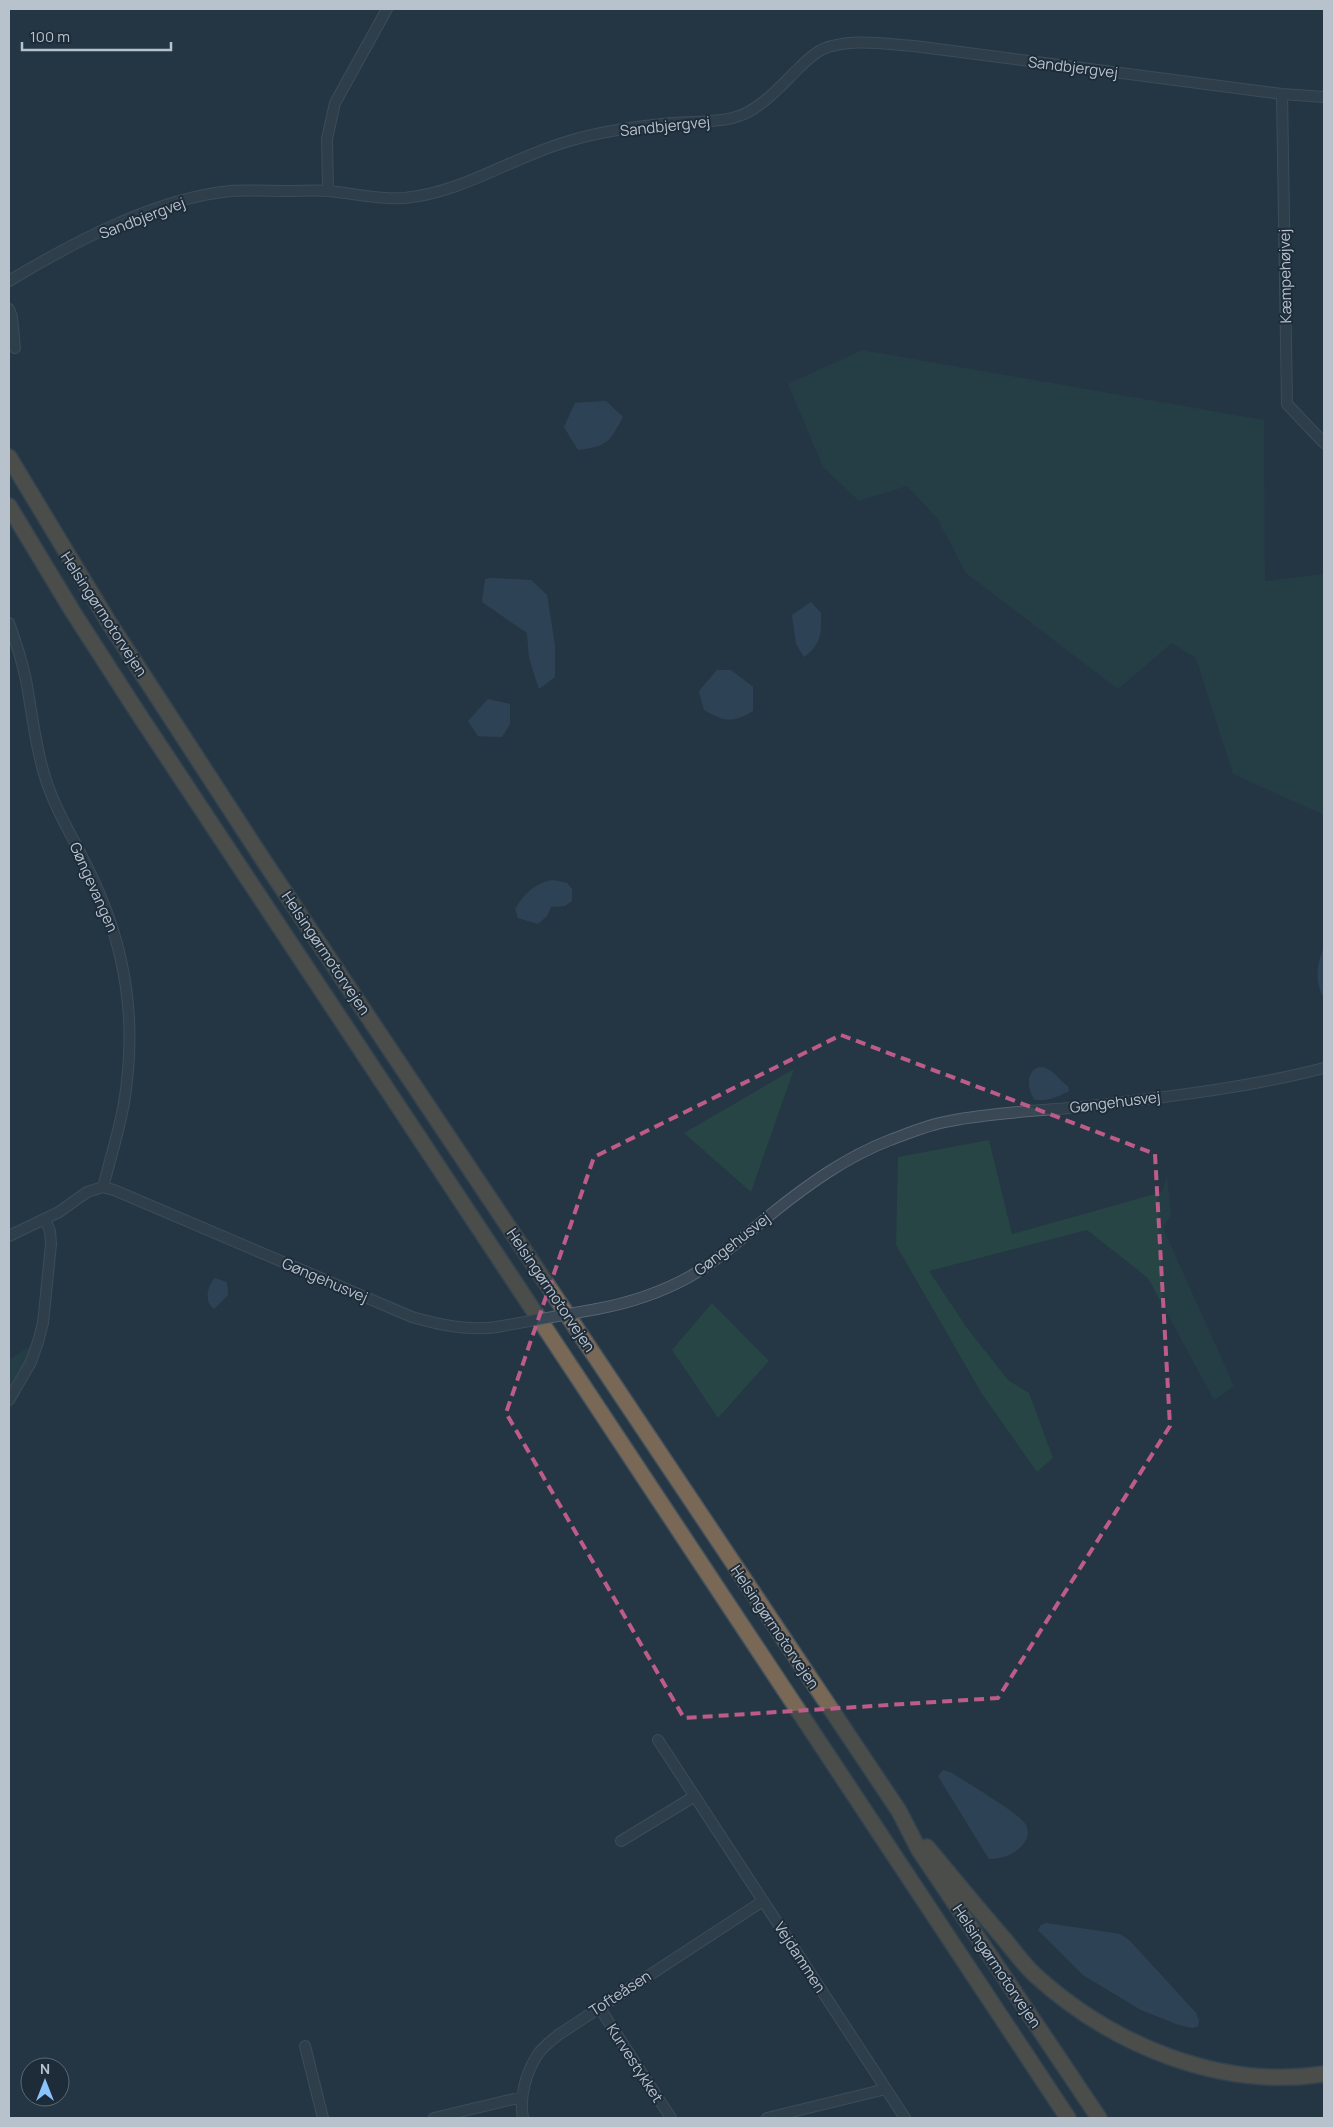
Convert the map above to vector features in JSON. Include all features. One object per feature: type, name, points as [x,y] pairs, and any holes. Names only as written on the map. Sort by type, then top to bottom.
[{"type":"highway","name":"Helsingørmotorvejen","points":[[9,457],[103,613],[262,858],[898,1811],[919,1850],[1099,2118]]},
{"type":"highway","name":"Helsingørmotorvejen","points":[[9,506],[72,612],[138,713],[1068,2118]]},
{"type":"highway","points":[[898,1811],[1034,1974],[1080,2010],[1132,2043],[1224,2072],[1265,2078],[1296,2078],[1324,2074]]},
{"type":"street","points":[[328,191],[327,138],[335,103],[387,9]]},
{"type":"street","name":"Sandbjergvej","points":[[9,282],[58,252],[156,209],[187,199],[231,191],[328,191],[378,198],[403,198],[462,185],[567,141],[637,127],[674,122],[722,120],[736,117],[761,104],[811,57],[821,50],[838,45],[872,43],[914,46],[1282,94],[1324,97]]},
{"type":"street","name":"Kæmpehøjvej","points":[[1282,94],[1286,404],[1324,443]]},
{"type":"street","points":[[9,309],[12,318],[15,348]]},
{"type":"street","name":"Gøngevangen","points":[[9,623],[26,678],[38,753],[45,777],[55,804],[93,878],[111,920],[126,979],[130,1022],[129,1064],[124,1105],[103,1187]]},
{"type":"street","name":"Gøngehusvej","points":[[103,1187],[114,1190],[412,1317],[453,1327],[497,1327],[627,1304],[663,1290],[689,1277],[714,1261],[805,1187],[844,1162],[870,1148],[924,1128],[948,1121],[975,1117],[1099,1105],[1258,1083],[1324,1068]]},
{"type":"street","points":[[9,1236],[45,1219],[87,1192],[103,1187]]},
{"type":"street","points":[[9,1400],[31,1362],[42,1323],[52,1244],[45,1219]]},
{"type":"street","name":"Vejdammen","points":[[658,1740],[905,2118]]},
{"type":"street","points":[[621,1841],[695,1796]]},
{"type":"street","name":"Tofteåsen","points":[[524,2118],[522,2097],[528,2074],[538,2053],[558,2035],[599,2007],[763,1901]]},
{"type":"street","name":"Kurvestykket","points":[[599,2007],[671,2118]]},
{"type":"street","points":[[305,2046],[323,2118]]},
{"type":"street","points":[[767,2118],[886,2089]]},
{"type":"street","points":[[434,2118],[522,2097]]},
{"type":"highlighted area","points":[[841,1035],[1155,1154],[1170,1426],[998,1698],[684,1718],[506,1413],[594,1157]]},
{"type":"green space","points":[[862,350],[1264,420],[1265,581],[1324,574],[1324,815],[1233,774],[1196,658],[1172,643],[1118,689],[966,573],[937,518],[907,486],[859,501],[823,467],[788,384]]},
{"type":"green space","points":[[794,1069],[751,1192],[684,1133]]},
{"type":"green space","points":[[989,1140],[1012,1234],[1162,1192],[1167,1175],[1171,1215],[1163,1228],[1234,1386],[1214,1400],[1148,1278],[1087,1230],[929,1271],[967,1328],[1008,1380],[1029,1393],[1053,1458],[1037,1472],[982,1394],[896,1245],[898,1157]]},
{"type":"green space","points":[[712,1303],[769,1361],[718,1418],[672,1350]]},
{"type":"green space","points":[[30,1346],[26,1360],[9,1388],[9,1360]]},
{"type":"water","points":[[606,401],[623,417],[618,426],[610,438],[601,445],[578,450],[564,427],[575,403]]},
{"type":"water","points":[[485,579],[531,580],[547,595],[555,646],[555,677],[539,689],[529,658],[527,633],[482,602]]},
{"type":"water","points":[[811,602],[821,613],[820,632],[817,643],[804,657],[796,644],[792,615]]},
{"type":"water","points":[[717,670],[731,670],[753,687],[753,711],[740,718],[729,720],[704,710],[699,691]]},
{"type":"water","points":[[488,699],[510,704],[510,724],[502,737],[478,736],[468,721]]},
{"type":"water","points":[[552,880],[567,883],[572,889],[572,901],[565,906],[551,907],[547,916],[538,924],[518,918],[515,909],[522,898],[540,884]]},
{"type":"water","points":[[1324,947],[1324,998],[1319,985],[1318,972]]},
{"type":"water","points":[[1039,1067],[1051,1071],[1068,1086],[1069,1091],[1047,1100],[1034,1099],[1029,1081],[1032,1073]]},
{"type":"water","points":[[215,1278],[227,1282],[228,1295],[214,1309],[209,1302],[208,1294],[210,1285]]},
{"type":"water","points":[[943,1770],[952,1773],[1014,1813],[1026,1825],[1028,1832],[1024,1843],[1008,1855],[989,1859],[938,1776]]},
{"type":"water","points":[[1046,1923],[1120,1934],[1130,1941],[1196,2013],[1199,2021],[1198,2026],[1193,2028],[1179,2025],[1141,2010],[1083,1975],[1038,1930],[1041,1925]]}]
